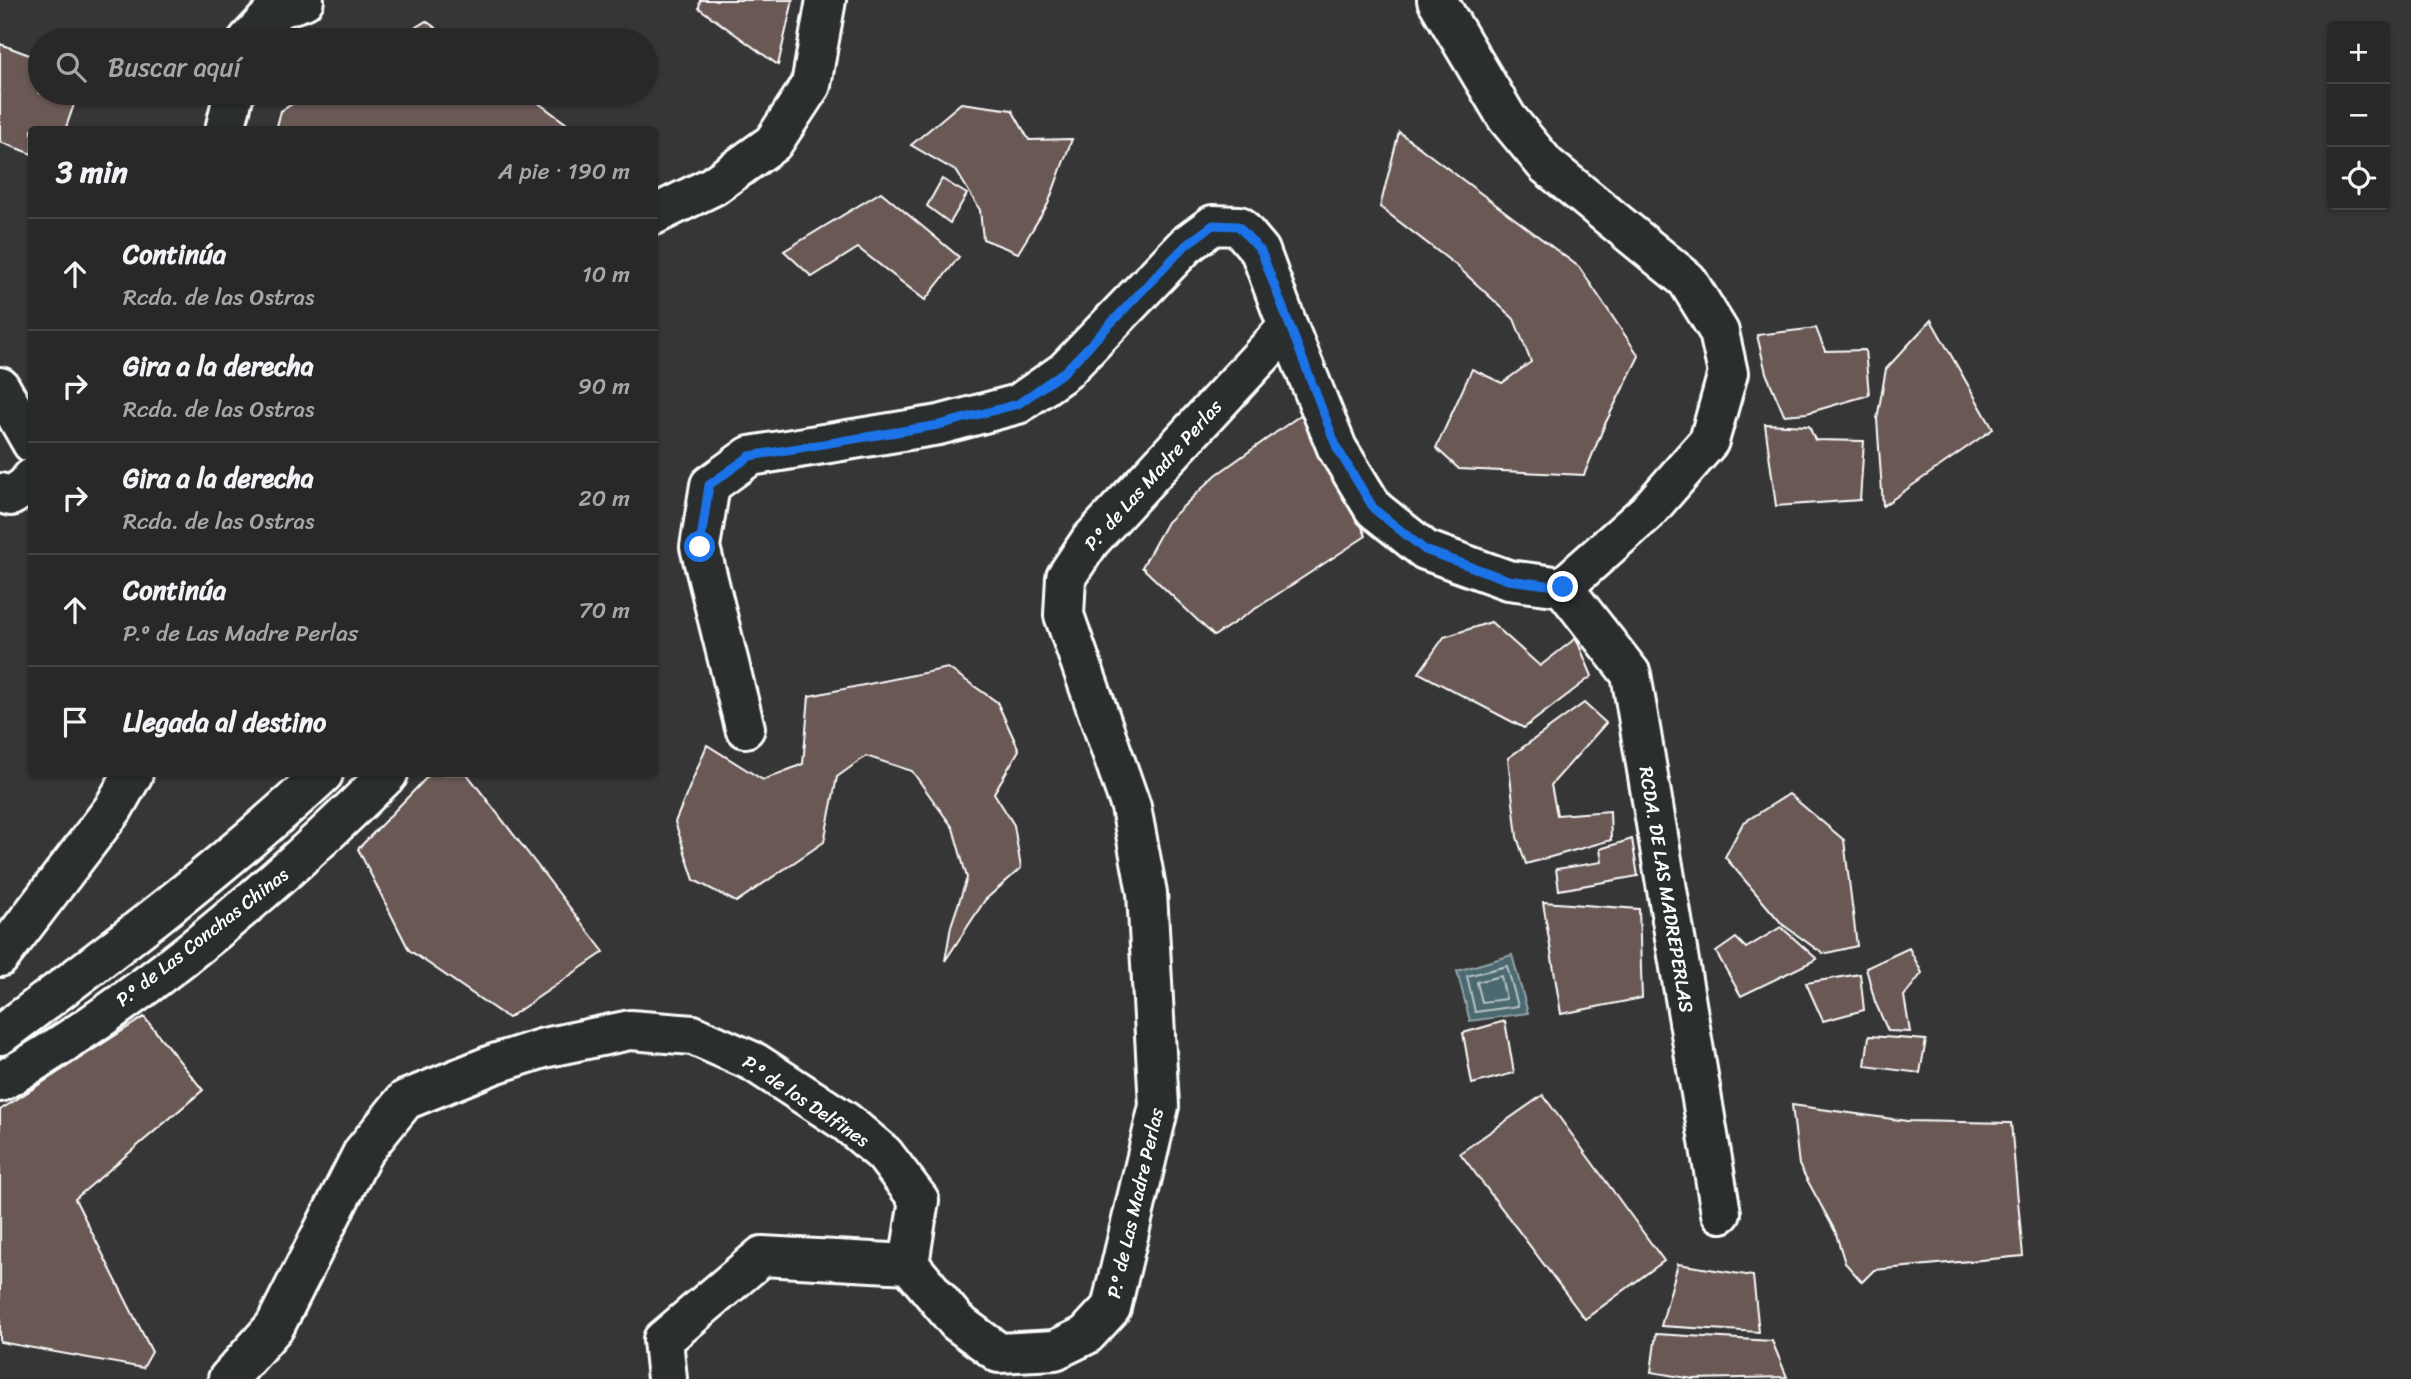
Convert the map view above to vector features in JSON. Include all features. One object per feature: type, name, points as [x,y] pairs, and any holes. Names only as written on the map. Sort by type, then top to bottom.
[{"type":"street","points":[[259,28],[277,9],[304,0]]},
{"type":"street","points":[[658,213],[713,186],[773,143],[811,85],[826,0]]},
{"type":"street","points":[[745,728],[700,547],[709,485],[750,456],[939,425],[1018,404],[1065,371],[1186,245],[1213,225],[1238,226],[1261,251],[1288,327],[1337,448],[1374,509],[1425,550],[1508,580],[1563,587],[1647,512],[1709,441],[1728,373],[1719,332],[1687,280],[1546,165],[1507,118],[1437,0]]},
{"type":"street","points":[[226,126],[231,105]]},
{"type":"street","name":"P.º de Las Madre Perlas","points":[[909,1264],[957,1322],[999,1353],[1055,1350],[1086,1335],[1111,1308],[1159,1107],[1147,893],[1130,807],[1064,615],[1066,577],[1090,541],[1288,327]]},
{"type":"street","points":[[0,387],[28,436]]},
{"type":"street","points":[[0,493],[11,496],[28,483]]},
{"type":"street","name":"RCDA. DE LAS MADREPERLAS","points":[[1563,587],[1632,674],[1721,1213]]},
{"type":"street","points":[[0,957],[113,809],[131,777]]},
{"type":"street","points":[[0,1035],[248,841],[320,777]]},
{"type":"street","name":"P.º de Las Conchas Chinas","points":[[0,1082],[52,1052],[282,877],[385,777]]},
{"type":"street","name":"P.º de los Delfines","points":[[228,1379],[275,1326],[363,1152],[405,1100],[544,1048],[630,1030],[693,1035],[754,1062],[846,1122],[884,1154],[919,1200],[909,1264]]},
{"type":"street","points":[[667,1379],[663,1340],[762,1256],[909,1264]]},
{"type":"water","points":[[1512,955],[1528,1013],[1470,1021],[1457,971]]},
{"type":"building","points":[[700,0],[793,0],[778,65],[699,8]]},
{"type":"building","points":[[426,21],[436,28],[415,28]]},
{"type":"building","points":[[0,44],[28,54],[28,105],[74,105],[66,126],[28,126],[28,152],[0,142]]},
{"type":"building","points":[[961,103],[1012,110],[1029,140],[1072,139],[1048,204],[1018,253],[983,239],[980,210],[957,172],[911,145]]},
{"type":"building","points":[[291,105],[541,105],[570,126],[277,126],[281,111]]},
{"type":"building","points":[[1399,132],[1579,267],[1639,356],[1605,424],[1584,475],[1459,469],[1436,448],[1472,369],[1502,383],[1531,362],[1514,319],[1457,266],[1380,207]]},
{"type":"building","points":[[942,179],[967,194],[950,223],[927,206]]},
{"type":"building","points":[[881,192],[959,257],[925,300],[858,248],[812,277],[784,251]]},
{"type":"building","points":[[1931,320],[1993,429],[1883,506],[1877,419],[1886,369]]},
{"type":"building","points":[[1816,328],[1825,351],[1865,350],[1869,395],[1807,413],[1784,415],[1766,373],[1757,335]]},
{"type":"building","points":[[1309,409],[1366,536],[1214,636],[1142,567],[1167,522],[1216,475]]},
{"type":"building","points":[[1765,424],[1809,426],[1815,440],[1864,441],[1860,500],[1776,506]]},
{"type":"building","points":[[1491,622],[1540,666],[1576,638],[1592,676],[1524,728],[1419,673],[1444,637]]},
{"type":"building","points":[[948,668],[997,702],[1019,750],[994,793],[1014,825],[1021,868],[985,900],[945,961],[951,926],[967,878],[953,828],[912,771],[866,756],[837,777],[824,842],[736,902],[694,880],[675,822],[707,745],[763,780],[803,764],[809,696]]},
{"type":"building","points":[[1584,703],[1606,723],[1551,785],[1557,815],[1610,811],[1611,840],[1526,864],[1517,837],[1508,758]]},
{"type":"building","points":[[427,777],[469,777],[604,952],[508,1018],[409,950],[358,849]]},
{"type":"building","points":[[1789,794],[1844,840],[1857,946],[1823,954],[1782,924],[1725,857],[1743,823]]},
{"type":"building","points":[[1632,839],[1638,876],[1559,890],[1556,869],[1602,862],[1600,849]]},
{"type":"building","points":[[1543,902],[1639,909],[1642,998],[1561,1014]]},
{"type":"building","points":[[1781,927],[1817,959],[1741,996],[1716,952],[1736,938],[1746,948]]},
{"type":"building","points":[[1909,948],[1922,973],[1904,996],[1910,1032],[1888,1031],[1875,1002],[1866,968]]},
{"type":"building","points":[[1860,974],[1864,1010],[1823,1021],[1806,983]]},
{"type":"building","points":[[144,1017],[203,1090],[75,1199],[152,1352],[143,1368],[0,1342],[0,1110]]},
{"type":"building","points":[[1505,1021],[1514,1073],[1472,1084],[1463,1033]]},
{"type":"building","points":[[1869,1036],[1926,1040],[1920,1073],[1865,1066]]},
{"type":"building","points":[[1543,1095],[1664,1261],[1585,1319],[1460,1153]]},
{"type":"building","points":[[1792,1105],[1907,1121],[2011,1123],[2023,1256],[1874,1270],[1862,1282],[1845,1263],[1835,1231],[1799,1165]]},
{"type":"building","points":[[1678,1264],[1753,1276],[1759,1332],[1661,1326]]},
{"type":"building","points":[[1656,1334],[1772,1341],[1787,1377],[1693,1379],[1651,1372]]},
{"type":"route","points":[[700,547],[709,485],[750,456],[939,425],[1018,404],[1065,371],[1186,245],[1213,225],[1238,226],[1261,251],[1288,327],[1337,448],[1374,509],[1425,550],[1508,580],[1563,587]]}]
